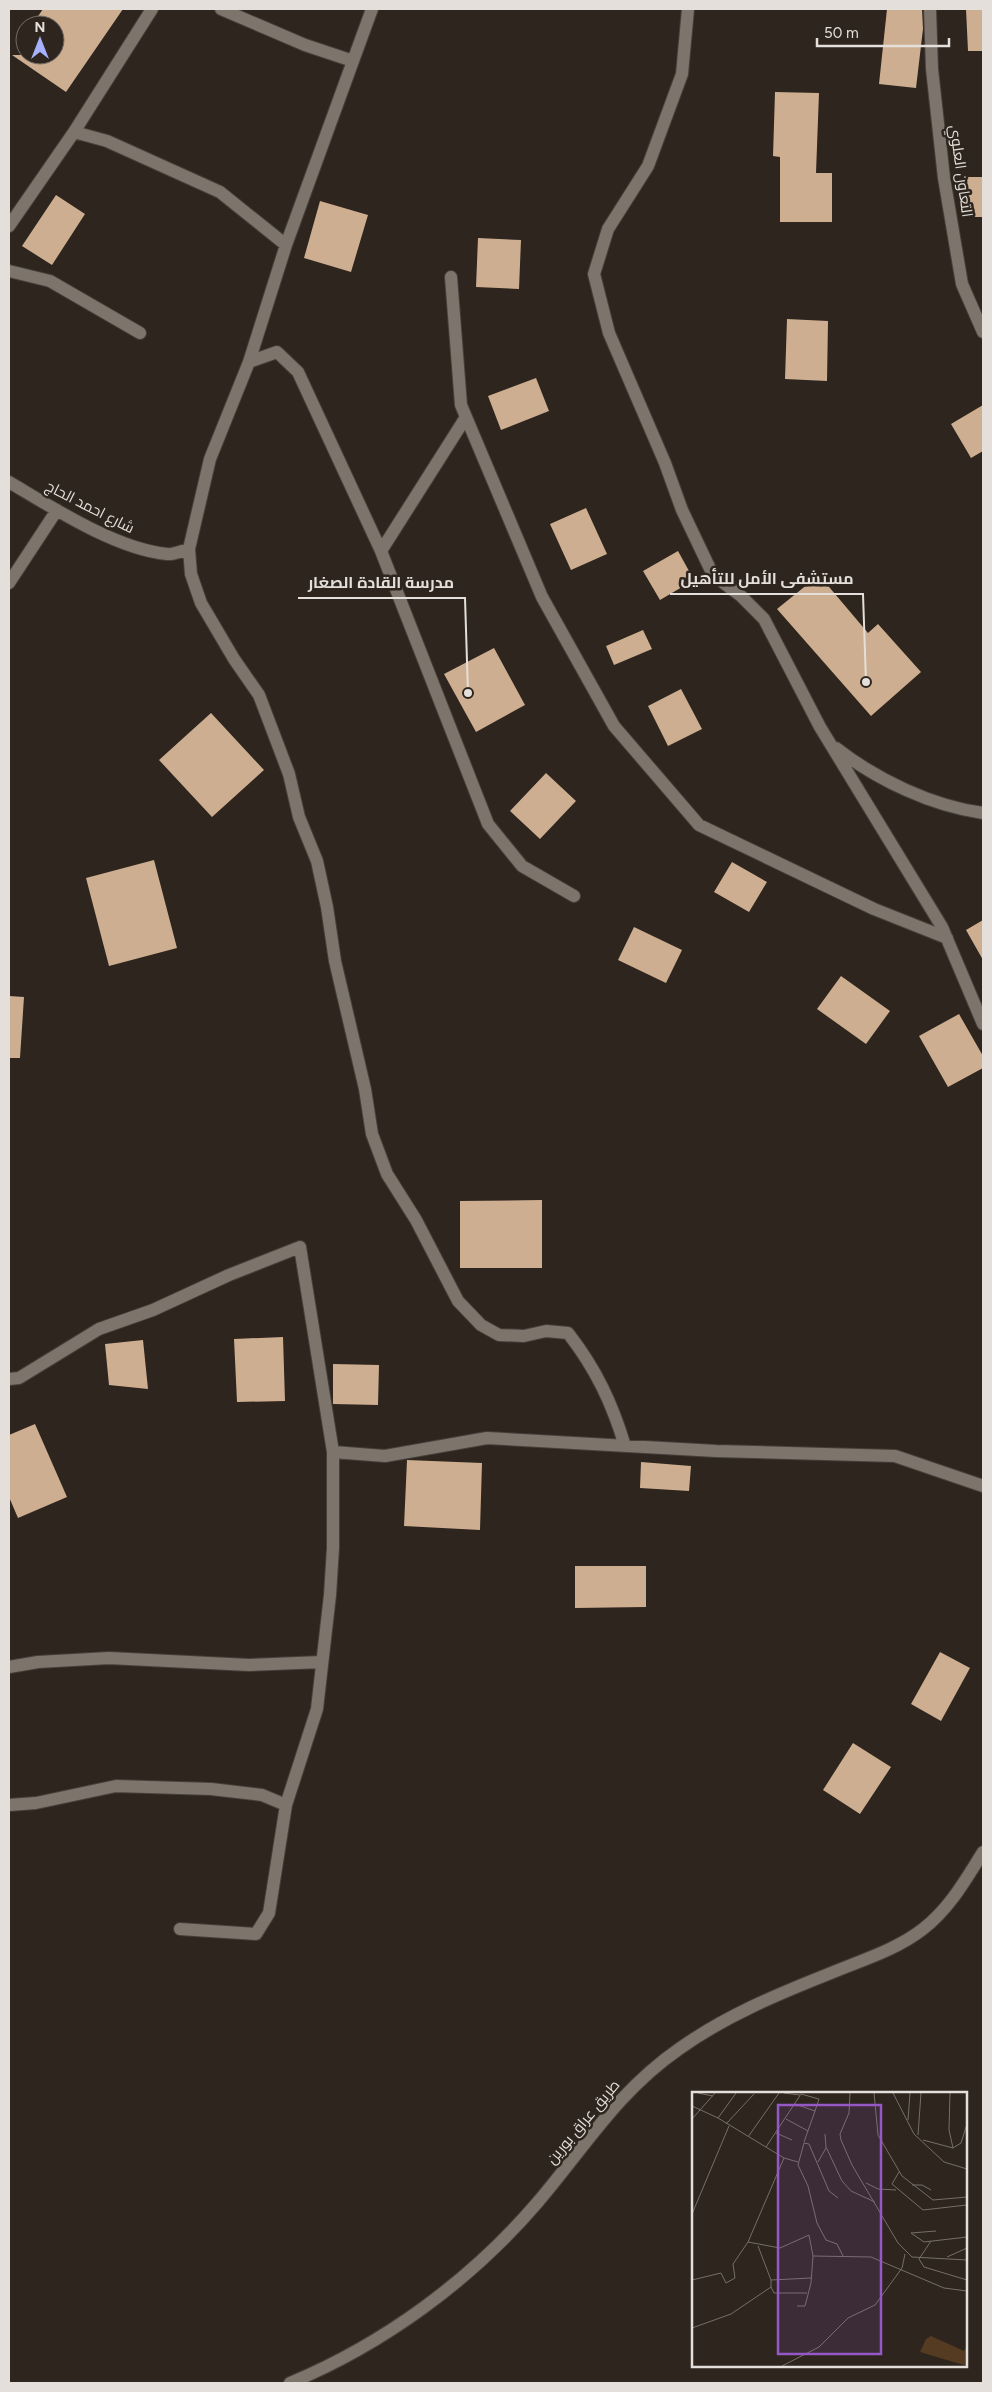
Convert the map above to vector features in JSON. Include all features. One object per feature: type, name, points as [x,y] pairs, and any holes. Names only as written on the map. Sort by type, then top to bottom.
[{"type":"street","points":[[9,226],[74,132],[152,9]]},
{"type":"street","points":[[221,9],[305,45],[353,61]]},
{"type":"street","points":[[372,9],[286,245],[249,362],[210,459],[189,549],[190,574],[202,603],[234,659],[259,695],[289,774],[299,817],[317,861],[335,961],[365,1089],[372,1134],[387,1174],[416,1220],[458,1301],[481,1325],[499,1335],[524,1336],[546,1331],[568,1333],[598,1377],[613,1407],[625,1446]]},
{"type":"street","points":[[688,9],[682,74],[648,166],[608,228],[594,274],[608,332],[665,463],[696,543],[713,575],[741,596],[764,619],[830,744],[947,938],[983,1024]]},
{"type":"street","name":"التعاون العلوي","points":[[930,9],[932,68],[944,178],[962,284],[983,332]]},
{"type":"street","points":[[74,132],[107,142],[220,192],[286,245]]},
{"type":"street","points":[[9,271],[50,281],[140,332]]},
{"type":"street","points":[[451,278],[461,405],[542,597],[614,726],[699,825],[874,909],[947,938]]},
{"type":"street","points":[[249,362],[277,352],[298,372],[381,551],[488,824],[522,866],[574,896]]},
{"type":"street","points":[[381,551],[466,417]]},
{"type":"street","name":"شارع احمد الحاج","points":[[9,482],[57,510],[129,546],[169,555],[189,549]]},
{"type":"street","points":[[9,583],[57,510]]},
{"type":"street","points":[[830,744],[860,766],[913,792],[966,810],[983,812]]},
{"type":"street","points":[[9,1378],[19,1378],[99,1329],[153,1310],[229,1275],[300,1247],[333,1452],[333,1548],[330,1595],[317,1708],[286,1805],[269,1913],[256,1934],[180,1930]]},
{"type":"street","points":[[333,1452],[385,1456],[487,1438],[716,1451],[895,1456],[983,1486]]},
{"type":"street","points":[[9,1668],[38,1662],[109,1658],[249,1665],[322,1662]]},
{"type":"street","points":[[9,1805],[36,1803],[116,1786],[211,1789],[262,1795],[286,1805]]},
{"type":"street","name":"طريق عراق بورين","points":[[290,2383],[379,2337],[436,2298],[466,2274],[536,2204],[614,2106],[665,2059],[700,2035],[736,2014],[885,1951],[914,1935],[938,1916],[951,1901],[983,1852]]},
{"type":"building","points":[[43,9],[123,9],[66,92],[27,65],[65,65],[65,15],[39,15]]},
{"type":"building","points":[[887,9],[922,9],[923,29],[916,88],[879,84]]},
{"type":"building","points":[[966,9],[983,9],[983,51],[968,51]]},
{"type":"building","points":[[775,92],[819,93],[816,173],[832,173],[832,222],[780,222],[780,157],[773,156]]},
{"type":"building","points":[[966,177],[983,177],[983,217],[966,217]]},
{"type":"building","points":[[56,195],[85,214],[52,265],[22,246]]},
{"type":"building","points":[[320,201],[368,215],[351,272],[304,258]]},
{"type":"building","points":[[478,238],[521,240],[519,289],[476,287]]},
{"type":"building","points":[[787,319],[828,321],[827,381],[785,379]]},
{"type":"building","points":[[536,378],[549,411],[501,430],[488,396]]},
{"type":"building","points":[[983,405],[983,451],[971,458],[951,424]]},
{"type":"building","points":[[586,508],[607,554],[571,570],[550,524]]},
{"type":"building","points":[[678,551],[694,580],[660,600],[643,571]]},
{"type":"building","points":[[819,575],[868,633],[878,624],[921,672],[871,716],[777,609]]},
{"type":"building","points":[[643,630],[652,649],[614,665],[606,646]]},
{"type":"building","points":[[494,648],[525,705],[476,732],[444,674]]},
{"type":"building","points":[[681,689],[702,729],[668,746],[648,706]]},
{"type":"building","points":[[211,713],[264,770],[212,817],[159,760]]},
{"type":"building","points":[[546,773],[576,801],[540,839],[510,811]]},
{"type":"building","points":[[154,860],[177,948],[109,966],[86,878]]},
{"type":"building","points":[[732,862],[767,882],[749,912],[714,892]]},
{"type":"building","points":[[983,920],[983,960],[966,930]]},
{"type":"building","points":[[634,927],[682,950],[666,983],[618,960]]},
{"type":"building","points":[[841,976],[890,1011],[866,1044],[817,1009]]},
{"type":"building","points":[[9,996],[24,997],[20,1058],[9,1058]]},
{"type":"building","points":[[959,1014],[983,1056],[983,1068],[948,1087],[919,1036]]},
{"type":"building","points":[[542,1200],[542,1268],[460,1268],[460,1201]]},
{"type":"building","points":[[283,1337],[285,1401],[237,1402],[234,1339]]},
{"type":"building","points":[[143,1340],[148,1389],[109,1385],[105,1344]]},
{"type":"building","points":[[333,1364],[379,1365],[378,1405],[333,1404]]},
{"type":"building","points":[[35,1424],[67,1497],[18,1518],[9,1497],[9,1435]]},
{"type":"building","points":[[407,1460],[482,1463],[480,1530],[404,1526]]},
{"type":"building","points":[[641,1462],[691,1466],[689,1491],[640,1488]]},
{"type":"building","points":[[575,1566],[646,1566],[646,1607],[575,1608]]},
{"type":"building","points":[[940,1652],[970,1668],[941,1721],[911,1704]]},
{"type":"building","points":[[853,1743],[891,1767],[860,1814],[823,1790]]},
{"type":"place","name":"مستشفى الأمل للتأهيل","points":[[866,682]]},
{"type":"place","name":"مدرسة القادة الصغار","points":[[468,693]]}]
